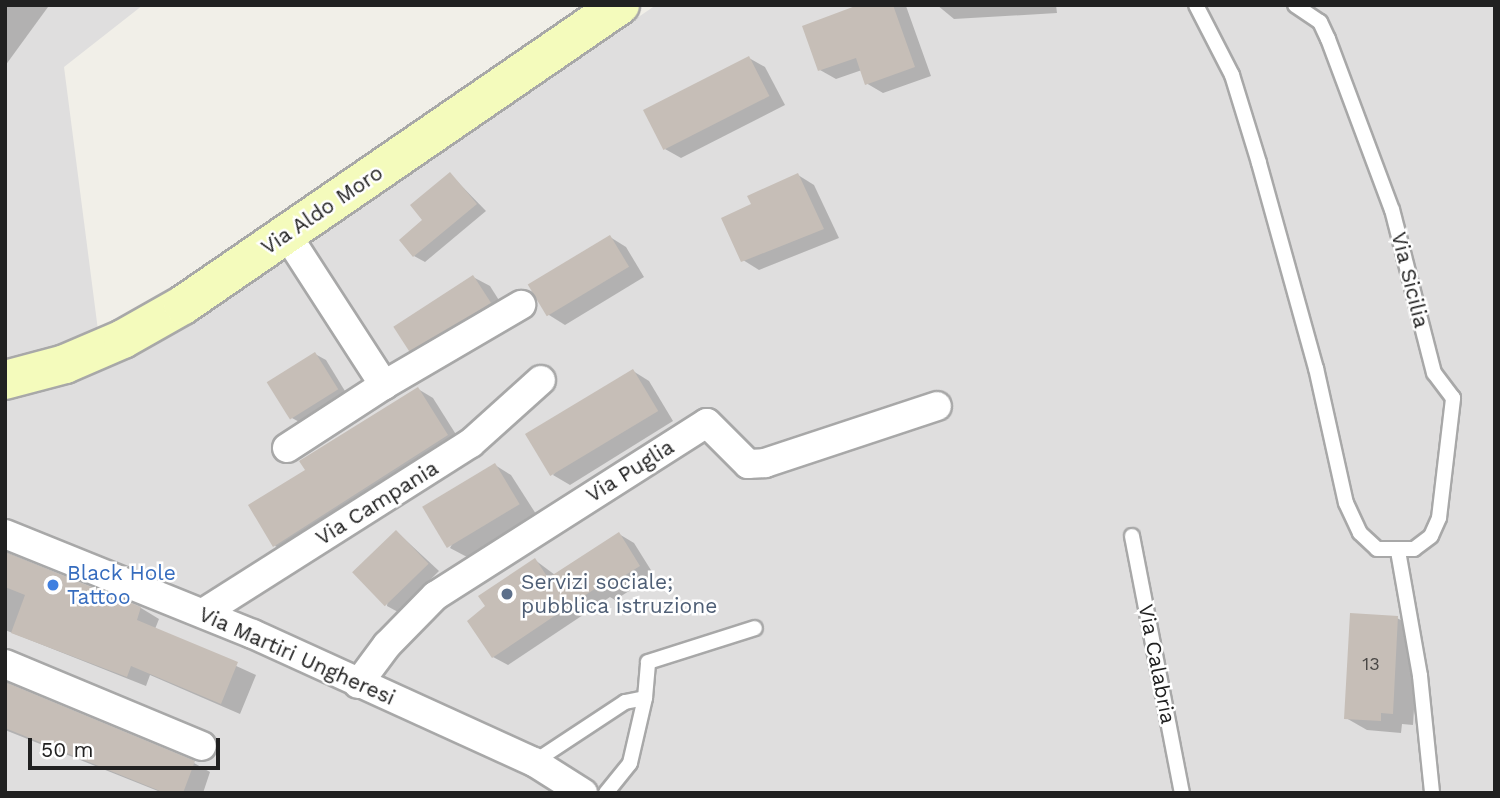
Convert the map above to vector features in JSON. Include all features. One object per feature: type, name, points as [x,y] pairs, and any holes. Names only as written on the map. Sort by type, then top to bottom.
[{"type":"main road","name":"Via Aldo Moro","points":[[5,380],[65,364],[123,339],[287,235],[621,5]]},
{"type":"street","points":[[287,235],[384,385]]},
{"type":"street","points":[[287,448],[384,385],[521,305]]},
{"type":"street","name":"Via Campania","points":[[202,613],[471,443],[541,380]]},
{"type":"street","name":"Via Puglia","points":[[358,684],[387,645],[435,596],[707,423],[748,464],[765,463],[937,406]]},
{"type":"street","name":"Via Martiri Ungheresi","points":[[5,534],[202,613],[534,762],[583,793]]},
{"type":"street","points":[[5,664],[202,746]]},
{"type":"lane","points":[[1196,5],[1232,75],[1316,368],[1346,503],[1360,533],[1377,550],[1398,551],[1420,676],[1432,793]]},
{"type":"lane","name":"Via Sicilia","points":[[1295,5],[1320,22],[1328,39],[1392,210],[1434,373],[1453,398],[1439,518],[1431,536],[1414,549],[1398,551]]},
{"type":"lane","name":"Via Calabria","points":[[1132,536],[1182,793]]},
{"type":"lane","points":[[606,793],[630,763],[645,698],[648,662],[755,628]]},
{"type":"lane","points":[[534,762],[625,702],[645,698]]},
{"type":"shaded area","points":[[5,5],[143,5],[64,67],[103,369],[466,135],[656,5],[1495,5],[1495,793],[5,793]]},
{"type":"building","points":[[858,5],[893,5],[915,67],[865,85],[856,58],[818,71],[802,26]]},
{"type":"building","points":[[749,56],[769,96],[663,150],[643,110]]},
{"type":"building","points":[[450,172],[477,204],[413,257],[399,240],[422,220],[410,205]]},
{"type":"building","points":[[798,173],[824,229],[741,262],[721,218],[751,204],[747,196]]},
{"type":"building","points":[[610,235],[629,267],[547,316],[528,284]]},
{"type":"building","points":[[473,275],[491,303],[411,354],[393,327]]},
{"type":"building","points":[[315,352],[338,389],[290,420],[267,382]]},
{"type":"building","points":[[633,369],[658,411],[550,476],[525,434]]},
{"type":"building","points":[[418,387],[448,435],[273,547],[248,505],[305,470],[299,461]]},
{"type":"building","points":[[495,463],[520,504],[447,548],[422,507]]},
{"type":"building","points":[[396,530],[429,564],[385,606],[352,572]]},
{"type":"building","points":[[619,532],[640,566],[598,592],[596,588],[492,658],[467,621],[485,606],[478,596],[535,558],[548,578]]},
{"type":"building","points":[[5,552],[141,607],[137,620],[238,662],[221,704],[131,666],[127,677],[11,633],[25,595],[5,587]]},
{"type":"building","points":[[1350,613],[1398,616],[1393,714],[1381,713],[1381,721],[1344,719]]},
{"type":"building","points":[[5,682],[195,761],[183,793],[165,793],[5,728]]},
{"type":"place","name":"Black Hole Tattoo","points":[[53,585]]},
{"type":"place","name":"Servizi sociale; pubblica istruzione","points":[[507,594]]}]
